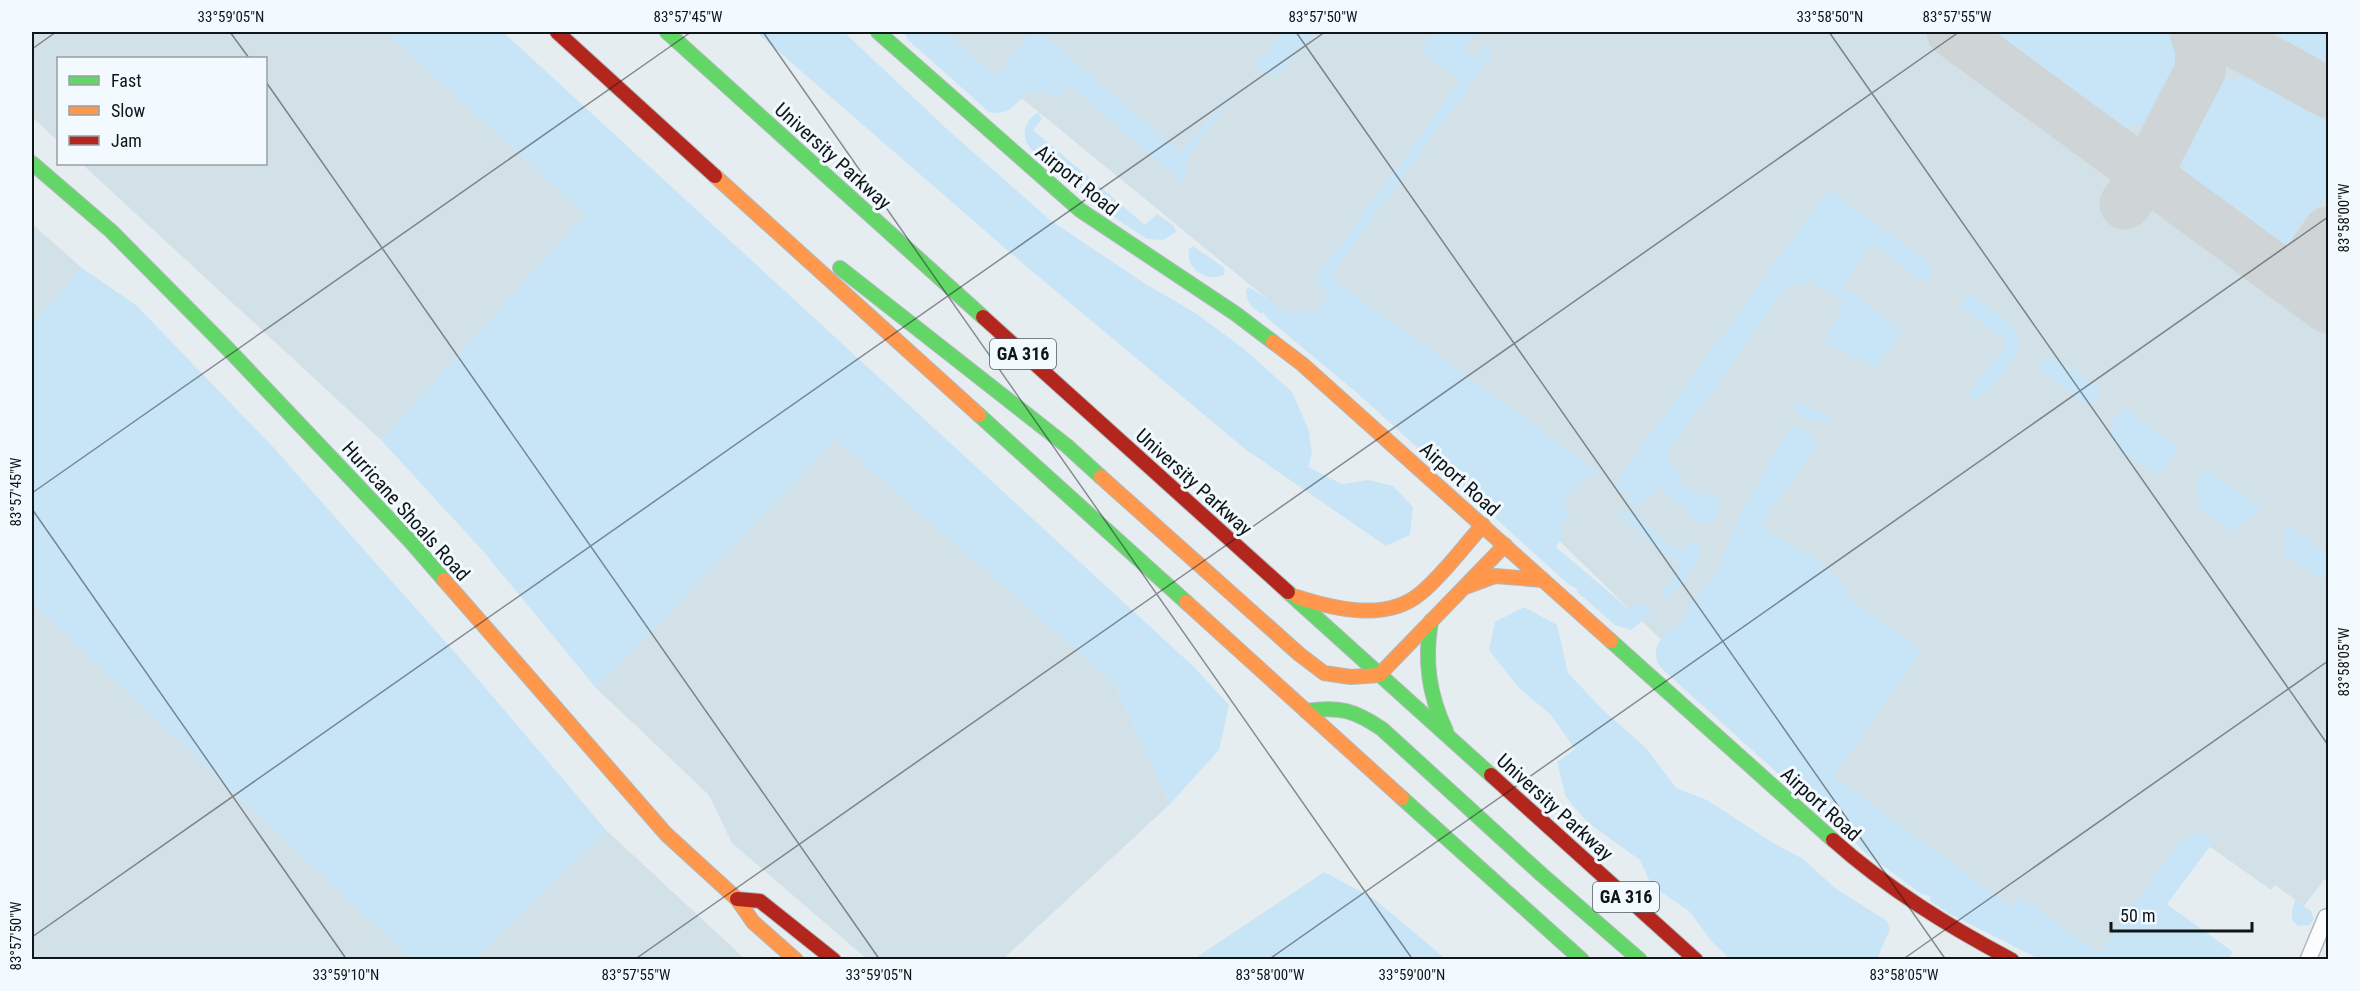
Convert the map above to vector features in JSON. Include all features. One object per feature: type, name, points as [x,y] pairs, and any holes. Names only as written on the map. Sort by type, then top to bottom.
[{"type":"main road","points":[[556,32],[1582,960]]},
{"type":"main road","name":"University Parkway","points":[[668,32],[1696,960]]},
{"type":"main road","name":"Airport Road","points":[[878,32],[1080,210],[1236,314],[1294,357],[1862,866],[1899,896],[1951,929],[2012,960]]},
{"type":"main road","name":"Hurricane Shoals Road","points":[[32,163],[111,231],[237,358],[411,542],[666,834],[737,899],[753,922],[796,960]]},
{"type":"main road","points":[[747,206],[819,252],[1067,446],[1299,654],[1324,673],[1351,677],[1379,675],[1505,545]]},
{"type":"main road","points":[[1290,595],[1341,610],[1377,610],[1408,602],[1419,594],[1483,525]]},
{"type":"main road","points":[[1464,587],[1495,576],[1543,580]]},
{"type":"main road","points":[[1431,621],[1425,658],[1427,678],[1437,711],[1451,740]]},
{"type":"main road","points":[[1306,711],[1332,707],[1358,712],[1382,729],[1541,874],[1640,960]]},
{"type":"main road","name":"Hurricane Shoals Road","points":[[737,899],[760,901],[834,960]]},
{"type":"street","points":[[2308,960],[2326,917]]},
{"type":"shaded area","points":[[32,32],[385,32],[585,214],[381,440],[83,165],[267,165],[267,57],[57,57],[57,140],[32,117]]},
{"type":"shaded area","points":[[385,32],[503,32],[1194,667],[1229,705],[1219,750],[1170,804],[1113,682],[836,440],[596,688],[483,551],[381,440],[585,214]]},
{"type":"shaded area","points":[[756,32],[844,32],[948,130],[1050,220],[1144,283],[1197,314],[1244,349],[1292,392],[1309,431],[1312,454],[1308,467],[1342,484],[1368,480],[1393,486],[1413,507],[1410,535],[1386,546],[1245,449],[1021,262]]},
{"type":"shaded area","points":[[904,32],[946,32],[997,76],[1030,32],[1040,32],[1180,152],[1228,98],[1230,99],[1191,154],[1182,182],[1070,86],[1058,99],[1044,93],[1034,92],[1027,94],[1009,110],[1000,113],[989,112],[908,40]]},
{"type":"shaded area","points":[[941,32],[2328,32],[2328,880],[2324,880],[2304,906],[2275,885],[2271,890],[2209,846],[2123,960],[2074,959],[1808,783],[1541,523]]},
{"type":"shaded area","points":[[1282,32],[1306,32],[1312,36],[1275,78],[1255,65]]},
{"type":"shaded area","points":[[1433,32],[1477,32],[1464,50],[1475,60],[1488,42],[1492,55],[1330,277],[1598,471],[1595,478],[1590,474],[1582,483],[1580,482],[1562,503],[1572,512],[1560,527],[1564,536],[1556,547],[1630,610],[1634,605],[1641,603],[1651,610],[1651,614],[1631,630],[1615,625],[1576,591],[1578,589],[1568,584],[1451,478],[1446,469],[1443,471],[1356,392],[1269,320],[1263,312],[1261,314],[1255,309],[1247,298],[1246,290],[1249,287],[1288,313],[1316,311],[1327,298],[1327,294],[1314,281],[1461,80],[1423,54]]},
{"type":"shaded area","points":[[1972,32],[2169,32],[2178,55],[2176,80],[2164,104],[2146,121],[2124,128],[2101,127]]},
{"type":"shaded area","points":[[2247,32],[2328,32],[2328,76]]},
{"type":"shaded area","points":[[2248,75],[2265,80],[2328,112],[2328,203],[2322,198],[2303,223],[2295,220],[2299,239],[2292,250],[2283,253],[2267,251],[2193,196],[2184,177],[2181,149],[2208,95],[2223,82]]},
{"type":"shaded area","points":[[1038,112],[1042,119],[1033,130],[1145,225],[1157,214],[1174,226],[1176,232],[1163,240],[1147,239],[1105,211],[1031,149],[1025,139],[1025,129],[1029,120]]},
{"type":"shaded area","points":[[1828,190],[1929,263],[1932,274],[1927,283],[1872,244],[1842,287],[1903,331],[1875,368],[1825,342],[1845,300],[1808,281],[1804,288],[1791,281],[1665,457],[1684,480],[1681,484],[1698,495],[1710,493],[1719,500],[1720,505],[1712,524],[1699,522],[1658,487],[1640,505],[1628,501],[1628,493],[1622,491],[1618,493],[1618,479]]},
{"type":"shaded area","points":[[32,224],[82,268],[32,323]]},
{"type":"shaded area","points":[[1193,246],[1223,267],[1224,275],[1210,277],[1198,272],[1190,262],[1189,249]]},
{"type":"shaded area","points":[[82,268],[136,305],[273,447],[466,665],[607,831],[475,959],[411,959],[32,603],[32,323]]},
{"type":"shaded area","points":[[1969,293],[2012,324],[2020,345],[2014,359],[2002,376],[1976,400],[1969,395],[2008,342],[1960,307]]},
{"type":"shaded area","points":[[2045,357],[2060,360],[2100,389],[2097,401],[2091,404],[2084,403],[2037,368]]},
{"type":"shaded area","points":[[1796,402],[1822,413],[1832,422],[1807,418],[1792,410]]},
{"type":"shaded area","points":[[2125,408],[2176,445],[2176,456],[2163,470],[2154,473],[2121,450],[2115,442],[2111,435],[2111,426],[2118,413]]},
{"type":"shaded area","points":[[1790,426],[1800,427],[1807,431],[1816,447],[1762,522],[1771,533],[1825,566],[1840,581],[1849,598],[1922,651],[1833,776],[2012,907],[2019,897],[2100,953],[2179,843],[2201,831],[2214,841],[2167,904],[2233,952],[2228,959],[2039,959],[1948,913],[1929,900],[1932,897],[1920,893],[1867,854],[1835,824],[1837,822],[1815,807],[1660,667],[1656,656],[1659,642],[1669,628],[1673,629],[1687,616],[1685,610],[1716,573],[1739,517]]},
{"type":"shaded area","points":[[836,439],[1113,682],[1170,804],[1003,959],[867,959],[732,843],[709,795],[596,688]]},
{"type":"shaded area","points":[[2205,468],[2261,507],[2234,532],[2198,507],[2198,480]]},
{"type":"shaded area","points":[[1636,509],[1634,513],[1680,553],[1689,541],[1696,542],[1700,549],[1700,556],[1693,571],[1668,597],[1663,594],[1661,588],[1663,590],[1681,568],[1617,513]]},
{"type":"shaded area","points":[[2287,526],[2328,555],[2328,577],[2320,579],[2285,554],[2284,537]]},
{"type":"shaded area","points":[[32,603],[411,959],[32,959]]},
{"type":"shaded area","points":[[1524,607],[1557,625],[1568,673],[1603,710],[1646,748],[1676,788],[1707,800],[1770,841],[1803,859],[1835,888],[1887,921],[1890,929],[1877,959],[1730,959],[1713,943],[1689,911],[1652,886],[1640,860],[1588,823],[1566,797],[1557,762],[1575,749],[1551,715],[1519,688],[1489,650],[1495,622]]},
{"type":"shaded area","points":[[607,831],[745,959],[475,959]]},
{"type":"shaded area","points":[[1324,872],[1373,898],[1446,959],[1194,959]]},
{"type":"shaded area","points":[[2295,900],[2311,911],[2314,919],[2309,925],[2298,926],[2292,920]]},
{"type":"taxiway","points":[[1952,32],[2328,308]]},
{"type":"taxiway","points":[[2125,204],[2144,179],[2200,71],[2200,51],[2195,32]]},
{"type":"taxiway","points":[[2217,32],[2328,93]]},
{"type":"taxiway","points":[[2293,282],[2328,232]]},
{"type":"traffic: fast","points":[[667,32],[983,317]]},
{"type":"traffic: fast","points":[[878,32],[1080,210],[1236,314],[1273,342]]},
{"type":"traffic: fast","points":[[32,163],[111,231],[229,350],[411,542],[444,580]]},
{"type":"traffic: fast","points":[[840,268],[1067,446],[1101,477]]},
{"type":"traffic: fast","points":[[979,415],[1186,602]]},
{"type":"traffic: fast","points":[[1288,592],[1491,775]]},
{"type":"traffic: fast","points":[[1431,621],[1428,664],[1432,691],[1446,731]]},
{"type":"traffic: fast","points":[[1611,641],[1833,840]]},
{"type":"traffic: fast","points":[[1306,711],[1328,709],[1346,711],[1363,717],[1382,729],[1541,874],[1640,960]]},
{"type":"traffic: fast","points":[[1402,798],[1582,960]]},
{"type":"traffic: slow","points":[[715,176],[979,415]]},
{"type":"traffic: slow","points":[[1273,342],[1302,364],[1611,641]]},
{"type":"traffic: slow","points":[[1101,477],[1299,654],[1324,673],[1351,677],[1379,675]]},
{"type":"traffic: slow","points":[[1297,597],[1344,609],[1392,608],[1421,593],[1483,525]]},
{"type":"traffic: slow","points":[[1379,675],[1505,545]]},
{"type":"traffic: slow","points":[[1468,586],[1495,576],[1543,580]]},
{"type":"traffic: slow","points":[[444,580],[666,834],[737,899],[753,922],[796,960]]},
{"type":"traffic: slow","points":[[1186,602],[1402,798]]},
{"type":"traffic: jam","points":[[557,32],[715,176]]},
{"type":"traffic: jam","points":[[983,317],[1288,592]]},
{"type":"traffic: jam","points":[[1491,775],[1696,960]]},
{"type":"traffic: jam","points":[[1833,840],[1875,875],[1919,906],[2012,960]]},
{"type":"traffic: jam","points":[[737,899],[760,901],[834,960]]}]
